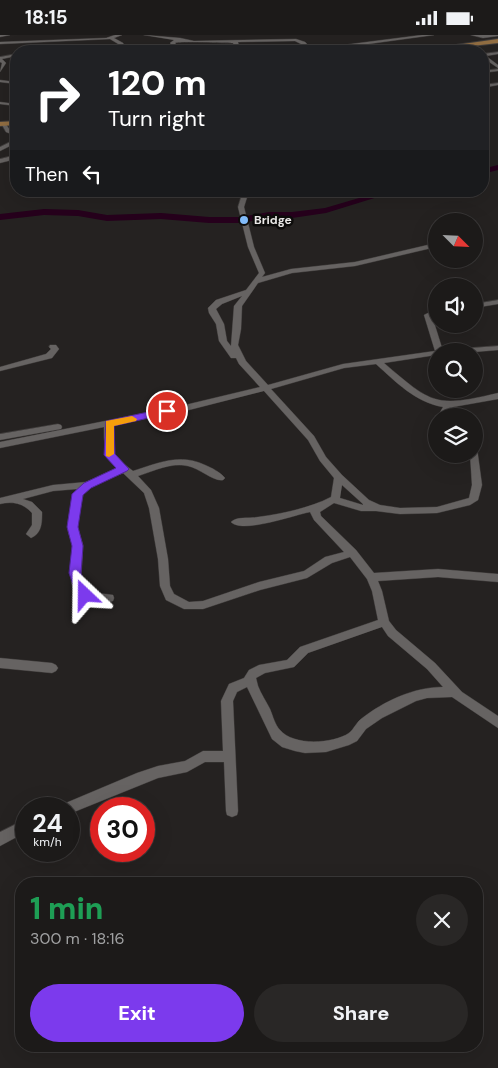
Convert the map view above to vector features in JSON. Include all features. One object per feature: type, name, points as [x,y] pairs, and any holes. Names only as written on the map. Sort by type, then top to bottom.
[{"type":"main road","points":[[462,45],[498,41]]},
{"type":"street","points":[[1,40],[9,35]]},
{"type":"street","points":[[60,35],[64,40]]},
{"type":"street","points":[[1,40],[48,41],[111,38],[120,35]]},
{"type":"street","points":[[146,35],[178,40],[296,40],[304,45]]},
{"type":"street","points":[[174,45],[172,43],[184,35]]},
{"type":"street","points":[[361,45],[432,35]]},
{"type":"street","points":[[471,36],[498,35]]},
{"type":"street","points":[[27,36],[45,37],[48,41]]},
{"type":"street","points":[[471,36],[481,43]]},
{"type":"street","points":[[111,38],[122,45]]},
{"type":"street","points":[[36,45],[48,41]]},
{"type":"street","points":[[235,41],[236,45]]},
{"type":"street","points":[[0,59],[4,63],[0,71]]},
{"type":"street","points":[[242,362],[234,341],[237,329],[238,306],[262,273],[251,247],[244,220],[241,207],[244,197]]},
{"type":"street","points":[[257,281],[291,271],[342,266],[428,247]]},
{"type":"street","points":[[251,289],[220,302],[212,308],[220,324],[220,331],[224,341],[232,354],[242,362],[311,438],[323,459],[339,477],[366,502],[378,508]]},
{"type":"street","points":[[483,304],[498,302]]},
{"type":"street","points":[[2,370],[49,356],[54,352],[55,349],[53,347]]},
{"type":"street","points":[[483,349],[498,348]]},
{"type":"street","points":[[0,445],[109,424],[265,389],[330,369],[428,354]]},
{"type":"street","points":[[378,361],[426,401],[441,405],[498,397]]},
{"type":"street","points":[[446,408],[452,404]]},
{"type":"street","points":[[109,424],[110,455],[148,492],[154,508],[154,519],[163,559],[165,586],[170,597],[188,606],[203,605],[259,586],[307,574],[329,560],[352,553]]},
{"type":"street","points":[[0,437],[18,432],[81,425],[97,426]]},
{"type":"street","points":[[0,501],[67,486],[87,485],[128,472],[183,461],[198,464],[220,478]]},
{"type":"street","points":[[236,522],[264,521],[296,511],[317,508],[334,500],[361,508],[420,511],[467,503],[473,499],[477,485],[475,463]]},
{"type":"street","points":[[334,500],[339,477]]},
{"type":"street","points":[[87,485],[78,494],[72,527],[78,546],[75,573],[80,591],[85,595],[109,598]]},
{"type":"street","points":[[11,498],[30,504],[38,511],[36,526],[31,534]]},
{"type":"street","points":[[317,508],[315,512],[317,518],[352,553],[371,577],[384,622],[392,633],[432,666],[453,692],[498,723]]},
{"type":"street","points":[[371,577],[438,573],[498,579]]},
{"type":"street","points":[[384,622],[304,650],[290,664],[263,668],[253,673],[250,681],[262,701],[274,732],[279,738],[295,745],[318,747],[335,744],[353,737],[362,725],[375,715],[411,697],[422,693],[453,692]]},
{"type":"street","points":[[0,663],[52,668]]},
{"type":"street","points":[[232,811],[228,757],[227,701],[233,688],[250,681]]},
{"type":"street","points":[[80,803],[137,779],[158,772],[187,767],[208,755],[228,757]]},
{"type":"street","points":[[0,839],[15,831]]},
{"type":"waterway","points":[[489,170],[498,167]]},
{"type":"waterway","points":[[0,217],[44,212],[78,213],[107,218],[161,216],[209,220],[241,220],[269,215],[292,215],[326,210],[372,197]]},
{"type":"slow traffic","points":[[109,454],[109,424],[132,419]]},
{"type":"place","name":"Bridge","points":[[244,220]]},
{"type":"route","points":[[85,595],[80,591],[75,573],[78,546],[72,527],[76,510],[76,498],[87,485],[96,483],[123,469],[110,455],[109,424],[167,411]]}]
